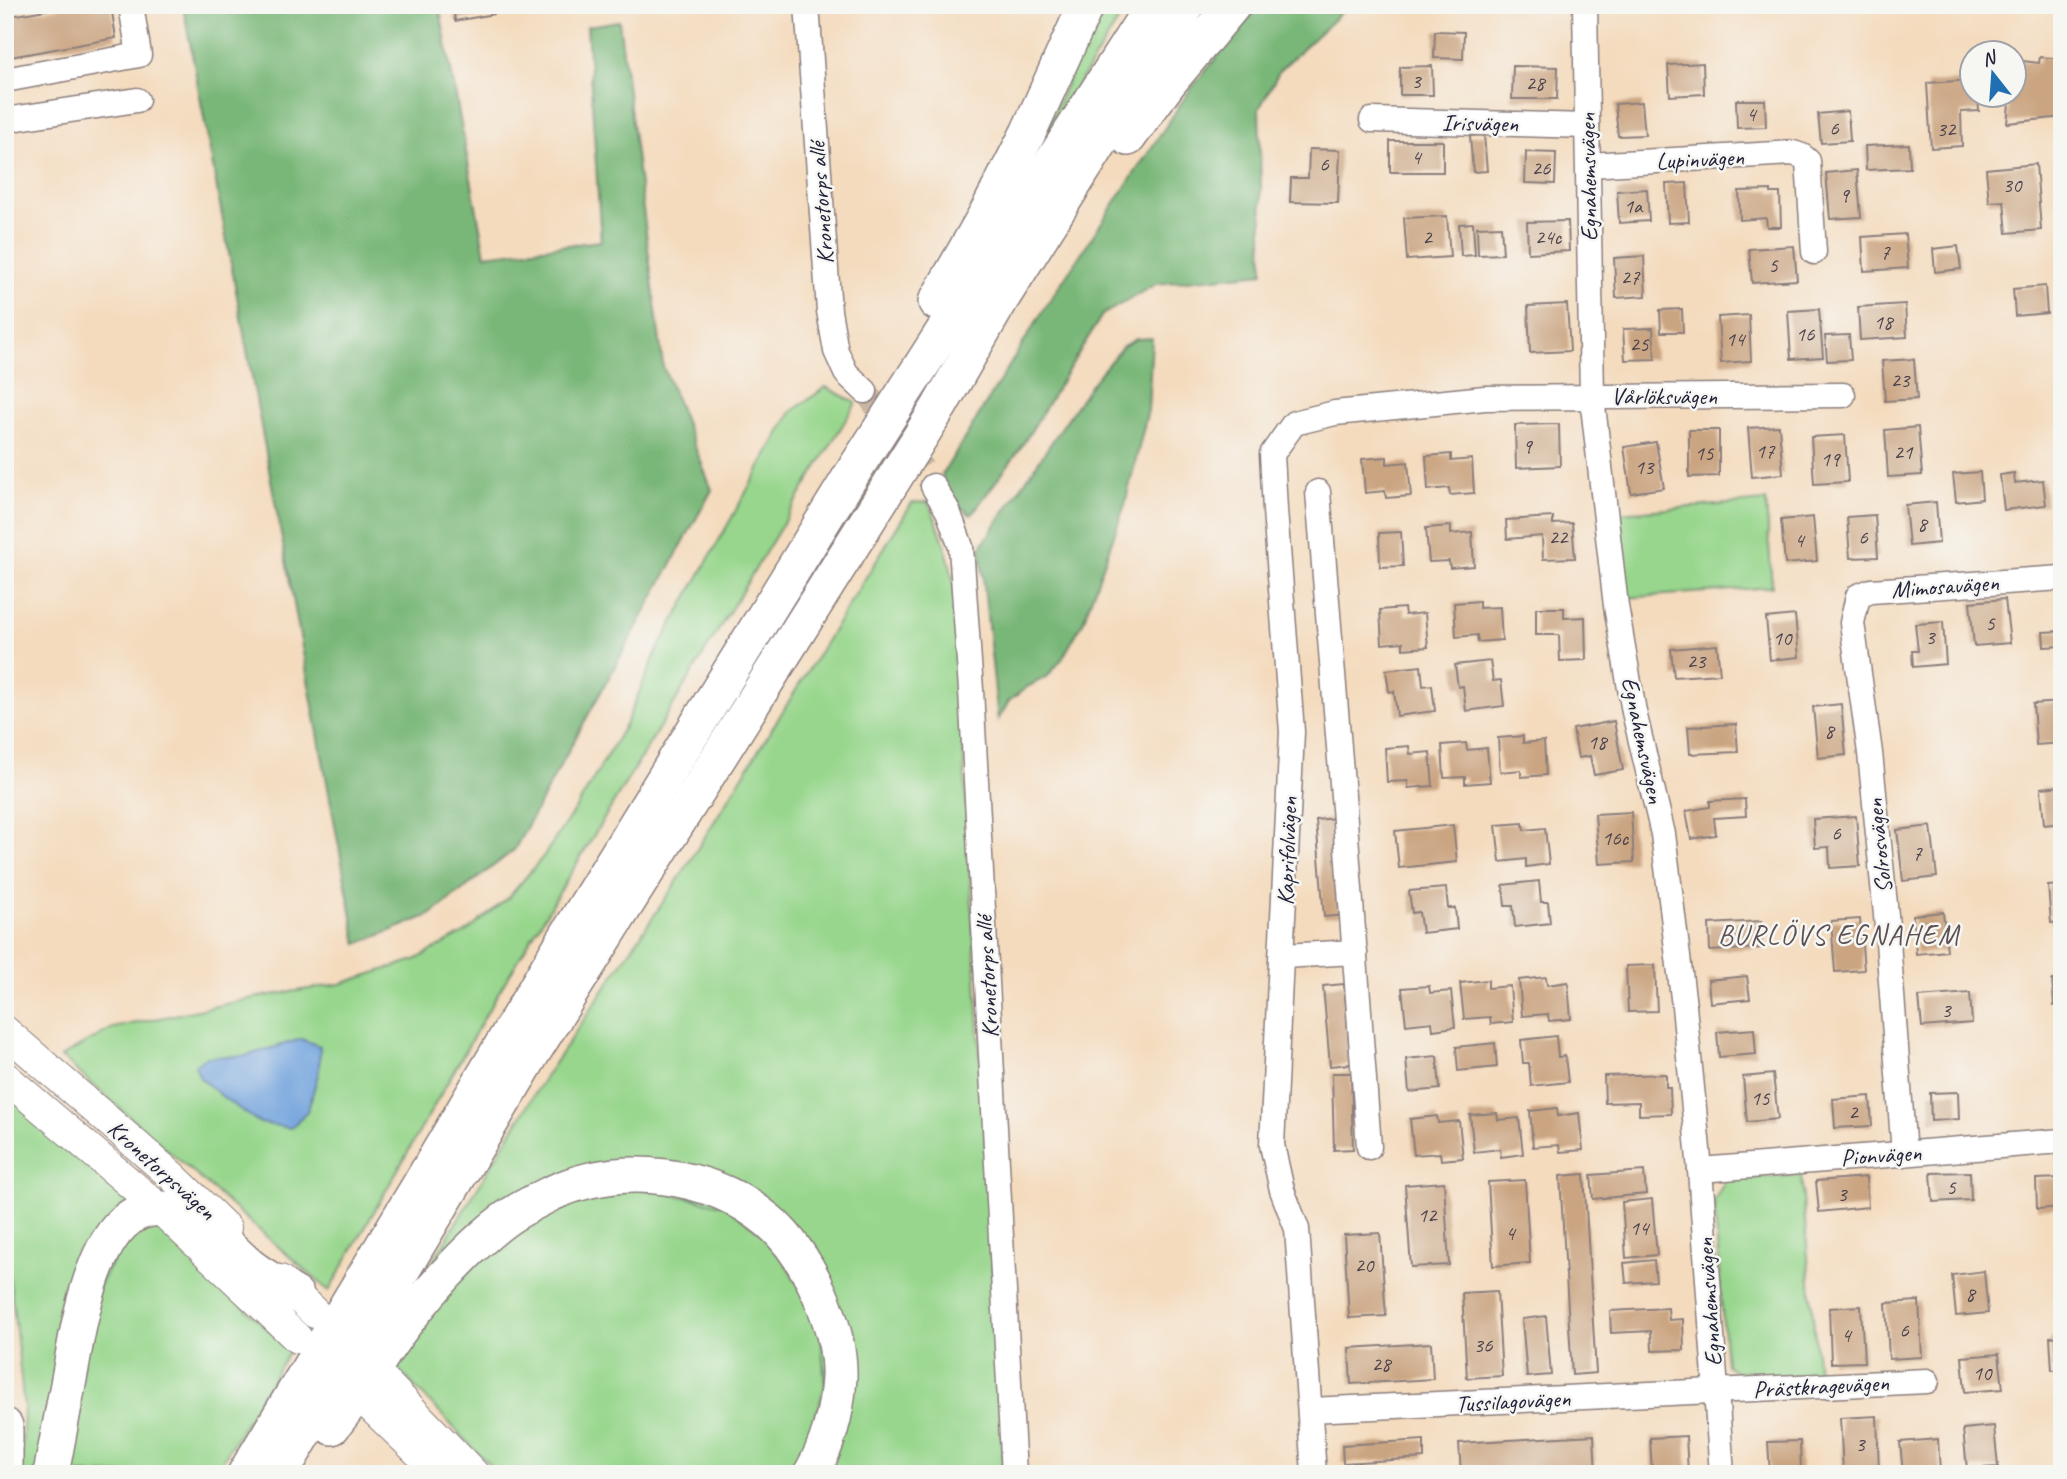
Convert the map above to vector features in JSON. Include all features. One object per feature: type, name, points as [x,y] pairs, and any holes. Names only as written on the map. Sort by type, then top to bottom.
[{"type":"highway","points":[[855,469],[891,387],[1028,133],[1086,5]]},
{"type":"highway","points":[[245,1474],[556,954],[855,469],[1153,5]]},
{"type":"highway","points":[[280,1474],[530,1057],[939,407],[1000,300],[1187,5]]},
{"type":"highway","points":[[939,407],[1036,282],[1113,159],[1169,82],[1233,5]]},
{"type":"highway","points":[[295,1474],[337,1422],[405,1323],[479,1242],[512,1215],[553,1193],[594,1180],[631,1176],[663,1176],[698,1184],[735,1198],[771,1223],[799,1254],[817,1288],[834,1330],[839,1377],[832,1423],[822,1455],[811,1474]]},
{"type":"highway","points":[[51,1474],[81,1314],[91,1279],[110,1239],[137,1212],[159,1208],[178,1211],[205,1226],[253,1268],[306,1304]]},
{"type":"highway","points":[[5,1426],[5,1469]]},
{"type":"main road","name":"Kronetorpsvägen","points":[[5,1031],[172,1176],[306,1304]]},
{"type":"main road","name":"Kronetorpsvägen","points":[[5,1077],[159,1208],[297,1338]]},
{"type":"main road","points":[[441,1474],[374,1391],[474,1474]]},
{"type":"street","points":[[5,80],[139,55],[131,5]]},
{"type":"street","name":"Kronetorps allé","points":[[807,5],[829,311],[836,351],[846,373],[864,391]]},
{"type":"street","name":"Egnahemsvägen","points":[[1585,5],[1592,397],[1619,619],[1634,712],[1663,834],[1684,1006],[1700,1170],[1721,1474]]},
{"type":"street","points":[[5,120],[137,100]]},
{"type":"street","name":"Irisvägen","points":[[1373,120],[1587,126]]},
{"type":"street","name":"Lupinvägen","points":[[1589,165],[1793,153],[1802,156],[1808,161],[1814,251]]},
{"type":"street","name":"Vårlöksvägen","points":[[1485,398],[1843,395]]},
{"type":"street","name":"Kaprifolvägen","points":[[1314,1474],[1297,1229],[1282,1190],[1272,1145],[1292,732],[1272,454],[1294,423],[1335,413],[1485,398]]},
{"type":"street","name":"Kronetorps allé","points":[[933,486],[948,511],[961,547],[1014,1474]]},
{"type":"street","points":[[1318,492],[1369,1147]]},
{"type":"street","name":"Mimosavägen","points":[[1853,623],[1858,596],[1871,591],[2062,578]]},
{"type":"street","name":"Solrosvägen","points":[[1853,623],[1870,753],[1886,915],[1904,1154]]},
{"type":"street","points":[[1283,956],[1355,952]]},
{"type":"street","name":"Pionvägen","points":[[1700,1170],[2062,1141]]},
{"type":"street","name":"Prästkragevägen","points":[[1716,1391],[1927,1381]]},
{"type":"street","name":"Tussilagovägen","points":[[1310,1410],[1716,1391]]},
{"type":"green space","points":[[183,5],[439,5],[485,255],[601,241],[587,26],[619,21],[663,366],[712,490],[514,850],[430,915],[357,944]]},
{"type":"green space","points":[[1100,5],[1128,5],[1038,149]]},
{"type":"green space","points":[[1260,5],[1349,5],[1280,70],[1259,109],[1263,273],[1156,284],[1102,315],[1020,449],[971,515],[948,497],[942,475],[1046,306],[1192,87]]},
{"type":"green space","points":[[1152,338],[1148,410],[1125,504],[1083,622],[1062,659],[1048,676],[1009,701],[998,720],[980,548],[1091,384],[1123,346],[1136,339]]},
{"type":"green space","points":[[826,387],[856,403],[497,995],[329,1291],[61,1057],[113,1028],[259,997],[340,984],[415,960],[469,930],[509,897],[543,857],[583,797],[626,723],[657,651],[791,412]]},
{"type":"green space","points":[[1766,501],[1772,587],[1626,598],[1619,513]]},
{"type":"green space","points":[[928,502],[944,542],[954,585],[1004,1474],[824,1474],[839,1441],[799,1235],[603,1165],[411,1297],[543,1080],[678,880],[912,503]]},
{"type":"green space","points":[[5,1092],[132,1201],[36,1474],[21,1474],[24,1407],[5,1250]]},
{"type":"green space","points":[[1801,1175],[1818,1376],[1746,1380],[1726,1365],[1714,1200],[1727,1179]]},
{"type":"green space","points":[[630,1185],[726,1206],[773,1242],[820,1322],[825,1386],[798,1474],[498,1474],[394,1365],[441,1297],[531,1216]]},
{"type":"green space","points":[[153,1222],[290,1350],[214,1474],[63,1474],[96,1290],[126,1239]]},
{"type":"water","points":[[301,1039],[320,1046],[319,1071],[308,1110],[291,1128],[260,1123],[200,1078],[195,1065],[207,1057],[245,1056]]},
{"type":"building","points":[[74,5],[111,5],[116,38],[5,58],[5,17]]},
{"type":"building","points":[[453,5],[493,5],[494,14],[455,21]]},
{"type":"building","points":[[1435,31],[1464,32],[1463,59],[1434,58]]},
{"type":"building","points":[[2040,57],[2062,59],[2062,117],[2007,123],[2009,108],[2028,108],[2028,62],[2039,63]]},
{"type":"building","points":[[1703,63],[1704,94],[1670,96],[1668,65]]},
{"type":"building","points":[[1432,66],[1433,95],[1400,95],[1400,67]]},
{"type":"building","points":[[1513,66],[1558,67],[1557,99],[1512,99]]},
{"type":"building","points":[[1958,81],[1958,108],[1979,108],[1979,111],[1961,112],[1962,146],[1931,148],[1927,83]]},
{"type":"building","points":[[1736,100],[1765,100],[1766,127],[1737,128]]},
{"type":"building","points":[[1642,102],[1645,135],[1618,136],[1615,104]]},
{"type":"building","points":[[1848,111],[1850,141],[1821,143],[1818,114]]},
{"type":"building","points":[[1484,135],[1487,171],[1473,172],[1470,136]]},
{"type":"building","points":[[1390,141],[1443,141],[1443,172],[1390,172]]},
{"type":"building","points":[[1909,144],[1910,168],[1866,170],[1865,146]]},
{"type":"building","points":[[1309,149],[1340,150],[1338,203],[1290,202],[1291,178],[1308,178]]},
{"type":"building","points":[[1526,152],[1556,153],[1555,184],[1525,183]]},
{"type":"building","points":[[2036,164],[2041,230],[2007,233],[2004,201],[1989,202],[1986,169]]},
{"type":"building","points":[[1857,170],[1861,217],[1830,219],[1826,173]]},
{"type":"building","points":[[1687,183],[1689,222],[1668,223],[1666,184]]},
{"type":"building","points":[[1647,189],[1649,221],[1619,223],[1617,191]]},
{"type":"building","points":[[1771,190],[1771,193],[1780,193],[1781,227],[1767,227],[1766,218],[1740,220],[1739,191]]},
{"type":"building","points":[[1447,216],[1450,257],[1407,260],[1404,218]]},
{"type":"building","points":[[1568,221],[1569,251],[1528,253],[1527,222]]},
{"type":"building","points":[[1473,223],[1475,255],[1461,256],[1459,224]]},
{"type":"building","points":[[1501,226],[1503,254],[1478,255],[1477,227]]},
{"type":"building","points":[[1905,234],[1908,268],[1864,271],[1862,237]]},
{"type":"building","points":[[1794,246],[1797,280],[1752,283],[1749,249]]},
{"type":"building","points":[[1958,246],[1961,269],[1935,272],[1933,249]]},
{"type":"building","points":[[1644,256],[1646,296],[1616,298],[1614,258]]},
{"type":"building","points":[[2045,286],[2047,313],[2015,316],[2013,289]]},
{"type":"building","points":[[1567,304],[1570,351],[1530,353],[1528,306]]},
{"type":"building","points":[[1905,304],[1907,337],[1860,340],[1858,307]]},
{"type":"building","points":[[1682,309],[1683,332],[1661,332],[1660,310]]},
{"type":"building","points":[[1819,309],[1823,357],[1791,359],[1788,311]]},
{"type":"building","points":[[1749,315],[1751,361],[1721,363],[1718,317]]},
{"type":"building","points":[[1653,328],[1655,359],[1625,360],[1623,329]]},
{"type":"building","points":[[1849,335],[1851,360],[1827,361],[1825,336]]},
{"type":"building","points":[[1914,359],[1917,399],[1885,401],[1882,361]]},
{"type":"building","points":[[1559,424],[1560,466],[1516,468],[1515,425]]},
{"type":"building","points":[[1779,426],[1783,474],[1752,477],[1748,428]]},
{"type":"building","points":[[1918,427],[1922,475],[1888,477],[1885,430]]},
{"type":"building","points":[[1689,430],[1719,430],[1719,476],[1689,477]]},
{"type":"building","points":[[1845,435],[1848,482],[1814,484],[1811,437]]},
{"type":"building","points":[[1656,442],[1664,488],[1631,493],[1624,447]]},
{"type":"building","points":[[1451,454],[1451,461],[1472,459],[1474,493],[1450,495],[1449,488],[1428,490],[1426,456]]},
{"type":"building","points":[[1387,457],[1387,464],[1408,462],[1411,496],[1386,498],[1385,491],[1365,493],[1362,459]]},
{"type":"building","points":[[1980,472],[1982,499],[1956,502],[1953,474]]},
{"type":"building","points":[[2014,473],[2015,483],[2043,480],[2046,505],[2004,510],[2000,475]]},
{"type":"building","points":[[1936,502],[1939,543],[1909,546],[1905,505]]},
{"type":"building","points":[[1875,515],[1878,557],[1850,558],[1847,517]]},
{"type":"building","points":[[1553,517],[1553,524],[1572,523],[1575,558],[1543,559],[1542,536],[1507,539],[1506,520]]},
{"type":"building","points":[[1813,517],[1817,561],[1785,564],[1781,520]]},
{"type":"building","points":[[1451,526],[1451,534],[1472,532],[1474,566],[1450,568],[1449,561],[1429,562],[1426,528]]},
{"type":"building","points":[[1401,532],[1403,566],[1380,567],[1379,533]]},
{"type":"building","points":[[2005,599],[2010,643],[1974,646],[1970,602]]},
{"type":"building","points":[[1479,601],[1479,608],[1500,607],[1502,640],[1478,642],[1477,635],[1456,637],[1454,603]]},
{"type":"building","points":[[1404,608],[1405,615],[1425,613],[1428,647],[1403,649],[1403,642],[1382,644],[1380,610]]},
{"type":"building","points":[[1536,608],[1564,608],[1564,618],[1585,617],[1586,660],[1560,661],[1559,635],[1536,635]]},
{"type":"building","points":[[1795,615],[1799,657],[1770,660],[1766,618]]},
{"type":"building","points":[[1943,622],[1946,664],[1913,667],[1912,651],[1918,651],[1915,624]]},
{"type":"building","points":[[2060,631],[2062,646],[2044,647],[2043,632]]},
{"type":"building","points":[[1717,645],[1720,674],[1674,677],[1671,649]]},
{"type":"building","points":[[1490,661],[1493,681],[1501,680],[1504,706],[1466,711],[1463,686],[1458,687],[1455,665]]},
{"type":"building","points":[[1421,666],[1423,686],[1432,685],[1435,711],[1397,716],[1394,691],[1389,692],[1386,670]]},
{"type":"building","points":[[2062,702],[2062,743],[2036,745],[2033,704]]},
{"type":"building","points":[[1841,704],[1846,755],[1818,758],[1813,707]]},
{"type":"building","points":[[1614,721],[1623,770],[1594,775],[1590,756],[1578,758],[1573,729]]},
{"type":"building","points":[[1736,724],[1738,752],[1690,754],[1688,727]]},
{"type":"building","points":[[1523,736],[1523,743],[1544,741],[1546,775],[1521,777],[1521,770],[1500,772],[1498,738]]},
{"type":"building","points":[[1466,743],[1467,750],[1487,748],[1490,782],[1465,784],[1465,777],[1444,778],[1442,745]]},
{"type":"building","points":[[1409,746],[1410,754],[1430,752],[1433,786],[1408,788],[1408,781],[1387,782],[1385,748]]},
{"type":"building","points":[[2062,786],[2062,823],[2044,825],[2041,788]]},
{"type":"building","points":[[1745,799],[1746,816],[1714,818],[1716,835],[1691,839],[1686,811],[1710,807],[1710,801]]},
{"type":"building","points":[[1631,812],[1634,862],[1599,864],[1595,814]]},
{"type":"building","points":[[1856,816],[1860,866],[1830,868],[1829,847],[1815,848],[1813,819]]},
{"type":"building","points":[[1336,818],[1345,915],[1324,917],[1316,820]]},
{"type":"building","points":[[1523,823],[1524,830],[1545,828],[1549,864],[1526,867],[1526,859],[1500,862],[1496,825]]},
{"type":"building","points":[[1453,825],[1457,862],[1399,868],[1395,831]]},
{"type":"building","points":[[1931,826],[1937,877],[1903,881],[1897,830]]},
{"type":"building","points":[[1539,881],[1541,902],[1548,902],[1550,923],[1515,927],[1513,906],[1505,906],[1503,885]]},
{"type":"building","points":[[2062,885],[2062,922],[2051,923],[2048,886]]},
{"type":"building","points":[[1446,888],[1448,908],[1455,908],[1457,929],[1422,933],[1419,912],[1412,913],[1409,891]]},
{"type":"building","points":[[1943,912],[1947,951],[1916,954],[1913,915]]},
{"type":"building","points":[[1860,919],[1864,970],[1835,972],[1831,921]]},
{"type":"building","points":[[1761,921],[1762,948],[1710,951],[1709,924]]},
{"type":"building","points":[[1655,965],[1657,1011],[1628,1012],[1626,966]]},
{"type":"building","points":[[1747,976],[1750,999],[1710,1003],[1708,980]]},
{"type":"building","points":[[1546,977],[1547,985],[1568,982],[1571,1019],[1549,1021],[1548,1014],[1522,1016],[1519,980]]},
{"type":"building","points":[[2062,979],[2062,1005],[2054,1006],[2052,980]]},
{"type":"building","points":[[1488,980],[1488,988],[1510,986],[1513,1022],[1491,1024],[1490,1017],[1464,1019],[1460,983]]},
{"type":"building","points":[[1344,984],[1351,1064],[1330,1066],[1323,986]]},
{"type":"building","points":[[1429,986],[1430,993],[1451,991],[1455,1027],[1433,1030],[1432,1022],[1406,1025],[1402,988]]},
{"type":"building","points":[[1970,993],[1972,1023],[1922,1027],[1919,997]]},
{"type":"building","points":[[1754,1029],[1756,1054],[1719,1057],[1717,1032]]},
{"type":"building","points":[[1556,1036],[1558,1057],[1565,1056],[1568,1082],[1531,1086],[1529,1063],[1523,1063],[1521,1040]]},
{"type":"building","points":[[1495,1043],[1497,1067],[1458,1071],[1456,1047]]},
{"type":"building","points":[[1437,1056],[1440,1089],[1409,1092],[1406,1059]]},
{"type":"building","points":[[1332,1073],[1351,1073],[1353,1149],[1334,1150]]},
{"type":"building","points":[[1666,1074],[1666,1087],[1670,1087],[1671,1114],[1639,1115],[1639,1102],[1605,1103],[1604,1076]]},
{"type":"building","points":[[1773,1074],[1778,1119],[1747,1122],[1743,1077]]},
{"type":"building","points":[[1958,1092],[1959,1119],[1931,1121],[1930,1093]]},
{"type":"building","points":[[1870,1096],[1872,1126],[1835,1128],[1833,1099]]},
{"type":"building","points":[[1557,1108],[1558,1116],[1579,1113],[1583,1150],[1560,1152],[1559,1145],[1533,1147],[1530,1111]]},
{"type":"building","points":[[1497,1113],[1498,1120],[1519,1118],[1523,1154],[1501,1157],[1500,1149],[1474,1152],[1470,1115]]},
{"type":"building","points":[[1437,1116],[1438,1123],[1459,1121],[1463,1158],[1441,1160],[1440,1153],[1414,1155],[1410,1119]]},
{"type":"building","points":[[1644,1171],[1646,1194],[1593,1199],[1591,1175]]},
{"type":"building","points":[[1970,1172],[1971,1200],[1933,1202],[1931,1173]]},
{"type":"building","points":[[1584,1174],[1596,1373],[1572,1375],[1560,1176]]},
{"type":"building","points":[[1866,1177],[1868,1207],[1819,1212],[1816,1181]]},
{"type":"building","points":[[2062,1178],[2062,1207],[2037,1209],[2036,1179]]},
{"type":"building","points":[[1525,1180],[1530,1263],[1493,1266],[1488,1182]]},
{"type":"building","points":[[1444,1182],[1449,1265],[1411,1267],[1405,1185]]},
{"type":"building","points":[[1652,1199],[1657,1255],[1626,1258],[1622,1202]]},
{"type":"building","points":[[1380,1233],[1386,1316],[1349,1318],[1344,1235]]},
{"type":"building","points":[[1654,1260],[1656,1281],[1626,1283],[1624,1263]]},
{"type":"building","points":[[1984,1271],[1988,1313],[1956,1316],[1952,1275]]},
{"type":"building","points":[[1497,1291],[1502,1376],[1467,1378],[1462,1293]]},
{"type":"building","points":[[1919,1301],[1922,1357],[1889,1359],[1886,1303]]},
{"type":"building","points":[[1861,1306],[1864,1362],[1831,1363],[1829,1308]]},
{"type":"building","points":[[1668,1308],[1669,1320],[1683,1319],[1684,1350],[1652,1351],[1651,1331],[1611,1333],[1610,1311]]},
{"type":"building","points":[[1546,1316],[1551,1375],[1527,1377],[1522,1319]]},
{"type":"building","points":[[2062,1336],[2062,1369],[2052,1370],[2050,1337]]},
{"type":"building","points":[[1431,1343],[1433,1379],[1351,1384],[1349,1348]]},
{"type":"building","points":[[1999,1354],[2003,1389],[1965,1392],[1962,1357]]},
{"type":"building","points":[[1877,1416],[1879,1471],[1843,1472],[1840,1418]]},
{"type":"building","points":[[1994,1426],[1998,1467],[1967,1469],[1963,1429]]},
{"type":"building","points":[[1594,1435],[1596,1474],[1461,1474],[1459,1443]]},
{"type":"building","points":[[1686,1436],[1688,1474],[1652,1474],[1650,1438]]},
{"type":"building","points":[[1938,1439],[1940,1472],[1903,1474],[1900,1442]]},
{"type":"building","points":[[1424,1440],[1424,1458],[1343,1463],[1342,1445]]},
{"type":"building","points":[[1800,1441],[1801,1474],[1770,1474],[1768,1442]]},
{"type":"tunnel","points":[[865,391],[933,486]]},
{"type":"district","name":"BURLÖVS EGNAHEM","points":[[1839,934]]}]
